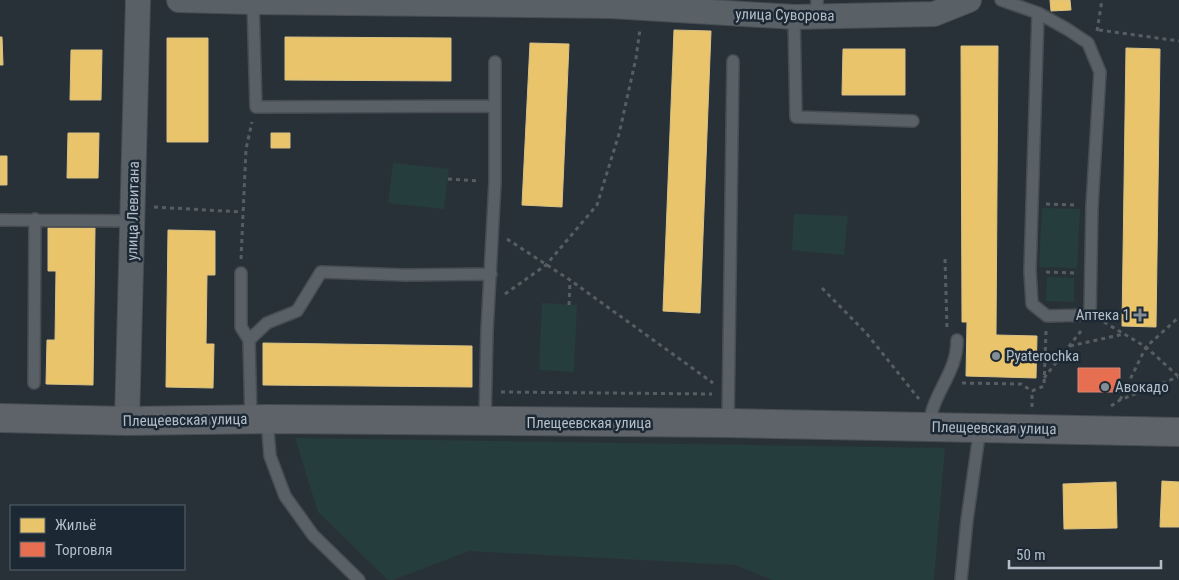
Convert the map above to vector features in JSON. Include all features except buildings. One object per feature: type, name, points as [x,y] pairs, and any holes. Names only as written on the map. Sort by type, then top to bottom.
[{"type":"street","name":"улица Левитана","points":[[127,421],[138,0]]},
{"type":"street","name":"улица Суворова","points":[[179,0],[611,3],[643,8],[794,17],[817,8],[934,14],[969,0]]},
{"type":"street","name":"Плещеевская улица","points":[[3,419],[728,424],[931,420],[980,428],[1179,432]]},
{"type":"lane","points":[[1001,0],[1038,13],[1088,43],[1100,72],[1092,206],[1090,315],[1047,316],[1032,304],[1030,271],[1038,13]]},
{"type":"lane","points":[[253,2],[256,108],[495,106]]},
{"type":"lane","points":[[794,17],[796,117],[913,121]]},
{"type":"lane","points":[[728,424],[734,61]]},
{"type":"lane","points":[[485,422],[487,331],[495,182],[496,62]]},
{"type":"lane","points":[[0,220],[133,213]]},
{"type":"lane","points":[[34,383],[35,219]]},
{"type":"lane","points":[[249,340],[267,323],[297,311],[321,272],[405,275],[491,274]]},
{"type":"lane","points":[[240,273],[241,327],[249,340],[259,420],[285,496],[313,535],[359,580]]},
{"type":"lane","points":[[931,420],[957,353],[957,340]]},
{"type":"lane","points":[[961,580],[980,428]]},
{"type":"path","points":[[1088,43],[1098,30],[1102,0]]},
{"type":"path","points":[[504,295],[546,265],[597,205],[621,125],[636,58],[643,8]]},
{"type":"path","points":[[1098,30],[1179,41]]},
{"type":"path","points":[[240,273],[246,149],[256,108]]},
{"type":"path","points":[[448,179],[495,182]]},
{"type":"path","points":[[1033,204],[1092,206]]},
{"type":"path","points":[[133,213],[242,212]]},
{"type":"path","points":[[493,233],[500,235],[570,280],[728,394]]},
{"type":"path","points":[[945,259],[946,327],[957,340]]},
{"type":"path","points":[[1030,271],[1090,274]]},
{"type":"path","points":[[569,305],[570,280]]},
{"type":"path","points":[[822,288],[867,334],[931,420]]},
{"type":"path","points":[[1044,378],[1084,326],[1090,315],[1146,347],[1179,377],[1120,400],[1146,347],[1179,317]]},
{"type":"path","points":[[1032,391],[1044,386],[1047,316]]},
{"type":"path","points":[[1069,346],[1124,334]]},
{"type":"path","points":[[950,374],[962,383],[1022,384],[1032,391]]},
{"type":"path","points":[[1032,391],[1032,415]]},
{"type":"path","points":[[493,392],[728,394]]},
{"type":"green space","points":[[393,163],[449,169],[444,209],[388,203]]},
{"type":"green space","points":[[1042,208],[1080,209],[1077,268],[1039,267]]},
{"type":"green space","points":[[794,214],[848,216],[844,255],[792,250]]},
{"type":"green space","points":[[1047,277],[1074,278],[1074,302],[1046,301]]},
{"type":"green space","points":[[542,303],[577,305],[574,372],[539,370]]},
{"type":"green space","points":[[295,438],[945,448],[934,580],[772,580],[736,565],[469,551],[393,580],[388,580],[318,512]]},
{"type":"place","name":"Аптека 1","points":[[1140,315]]},
{"type":"place","name":"Pyaterochka","points":[[996,356]]},
{"type":"place","name":"Авокадо","points":[[1105,387]]}]
